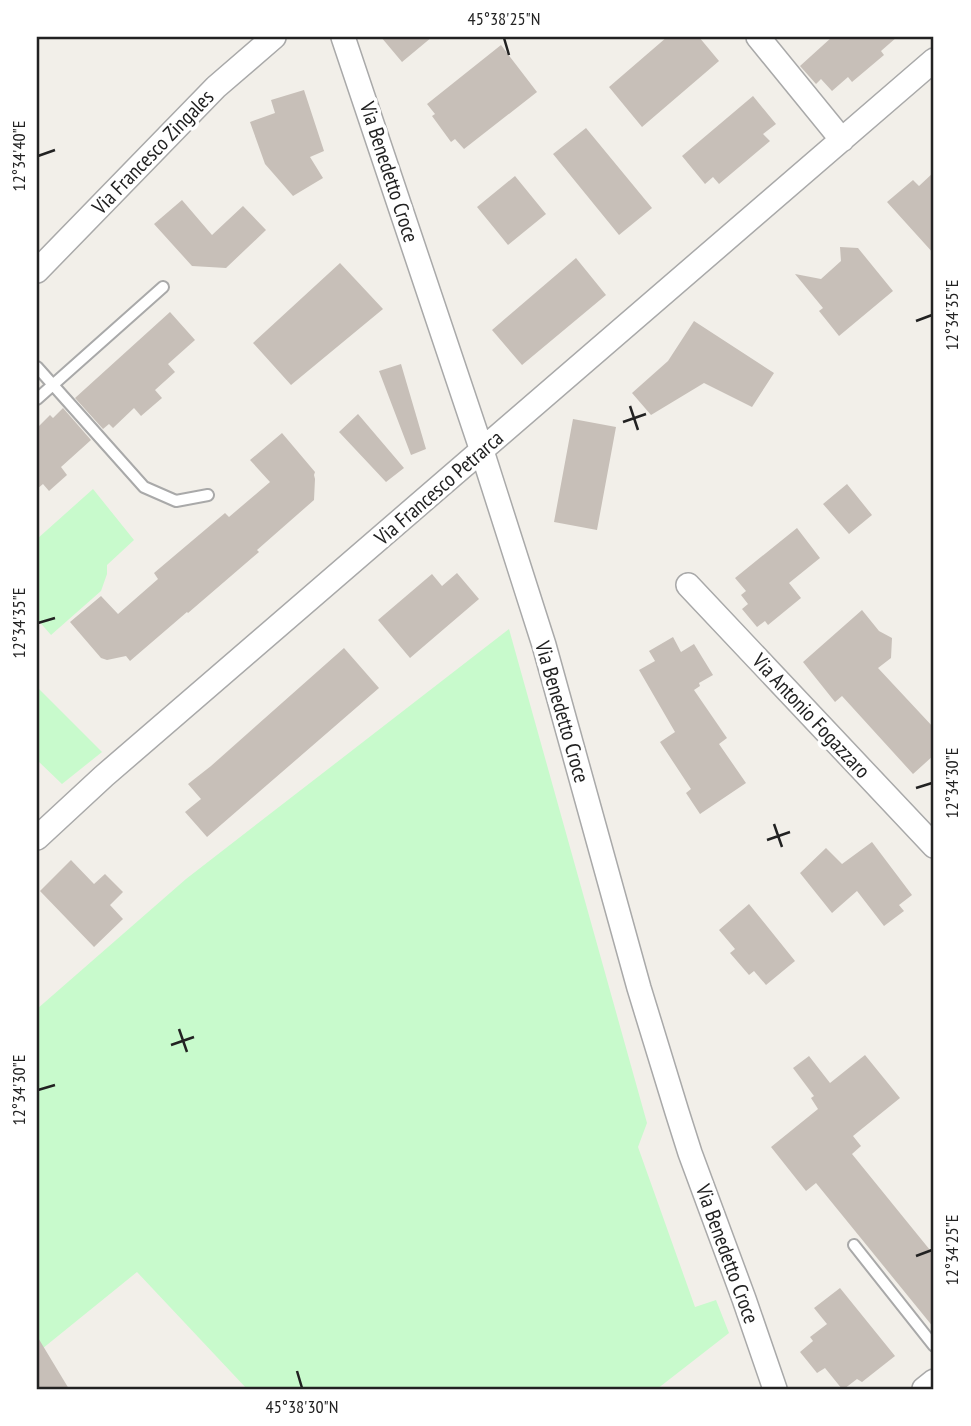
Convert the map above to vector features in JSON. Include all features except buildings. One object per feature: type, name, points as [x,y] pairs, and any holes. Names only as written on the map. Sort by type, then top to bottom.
[{"type":"street","name":"Via Francesco Zingales","points":[[37,271],[216,87],[274,37]]},
{"type":"street","name":"Via Benedetto Croce","points":[[343,37],[544,645],[660,1061],[690,1153],[775,1389]]},
{"type":"street","points":[[758,37],[842,139]]},
{"type":"street","name":"Via Francesco Petrarca","points":[[37,838],[114,767],[934,60]]},
{"type":"street","name":"Via Antonio Fogazzaro","points":[[688,585],[934,846]]},
{"type":"lane","points":[[37,399],[163,287]]},
{"type":"lane","points":[[37,367],[144,487],[176,501],[208,495]]},
{"type":"lane","points":[[854,1245],[934,1346]]},
{"type":"green space","points":[[93,489],[134,540],[107,565],[101,591],[51,635],[37,619],[37,539]]},
{"type":"green space","points":[[509,629],[647,1123],[638,1147],[695,1307],[716,1300],[729,1333],[657,1389],[247,1389],[137,1272],[37,1353],[37,1009],[186,879]]},
{"type":"green space","points":[[37,687],[102,752],[62,784],[37,760]]}]
